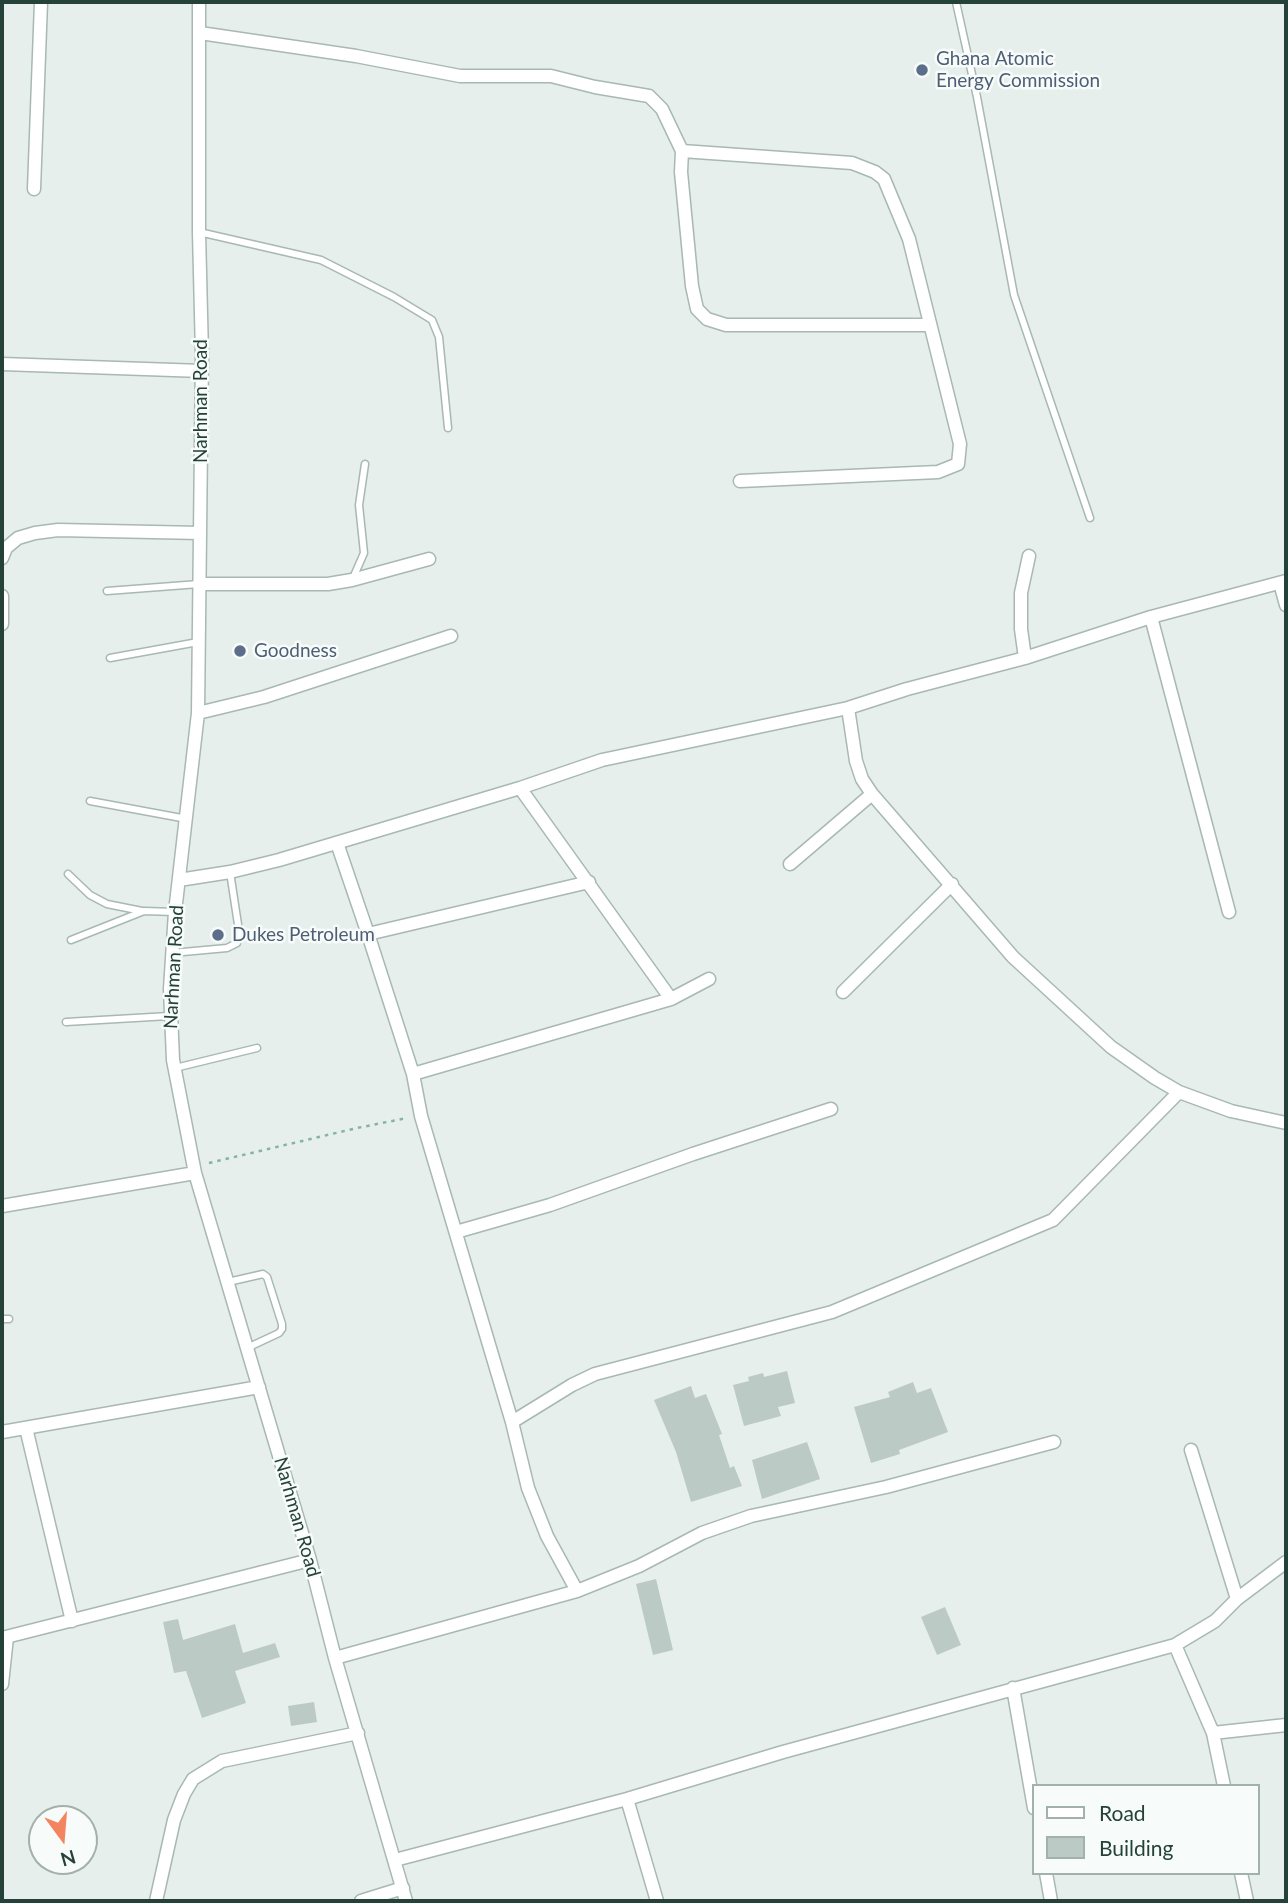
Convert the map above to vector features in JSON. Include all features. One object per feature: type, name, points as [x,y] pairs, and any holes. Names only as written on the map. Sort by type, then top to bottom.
[{"type":"street","points":[[34,189],[41,2]]},
{"type":"street","name":"Narhman Road","points":[[199,2],[202,371],[198,713],[172,953],[169,1016],[174,1068],[195,1170],[407,1901]]},
{"type":"street","points":[[200,33],[356,56],[460,76],[551,76],[595,88],[649,96],[662,109],[682,150],[681,172],[692,286],[696,309],[707,319],[726,325],[930,325]]},
{"type":"street","points":[[682,150],[852,163],[875,172],[884,179],[909,239],[960,444],[957,464],[938,472],[740,481]]},
{"type":"street","points":[[2,364],[202,371]]},
{"type":"street","points":[[2,558],[6,548],[18,538],[58,530],[200,533]]},
{"type":"street","points":[[1025,658],[1021,629],[1021,593],[1029,556]]},
{"type":"street","points":[[199,584],[317,584],[352,580],[429,559]]},
{"type":"street","points":[[179,880],[230,872],[337,843],[520,788],[602,760],[848,708],[907,689],[1025,658],[1151,617],[1283,582],[1286,605]]},
{"type":"street","points":[[2,596],[2,624]]},
{"type":"street","points":[[1151,617],[1229,912]]},
{"type":"street","points":[[198,713],[264,697],[451,636]]},
{"type":"street","points":[[848,708],[856,761],[862,779],[1013,957],[1111,1047],[1179,1092],[1231,1111],[1286,1123]]},
{"type":"street","points":[[520,788],[671,999]]},
{"type":"street","points":[[790,864],[872,794]]},
{"type":"street","points":[[337,843],[413,1074],[421,1116],[512,1422],[528,1488],[547,1536],[577,1591]]},
{"type":"street","points":[[369,934],[589,882]]},
{"type":"street","points":[[843,992],[952,884]]},
{"type":"street","points":[[413,1074],[671,999],[709,979]]},
{"type":"street","points":[[512,1422],[572,1385],[596,1374],[832,1312],[1053,1220],[1179,1092]]},
{"type":"street","points":[[456,1232],[550,1205],[831,1108]]},
{"type":"street","points":[[2,1206],[195,1170]]},
{"type":"street","points":[[2,1432],[259,1387]]},
{"type":"street","points":[[26,1428],[72,1621]]},
{"type":"street","points":[[335,1658],[577,1591],[639,1566],[702,1533],[751,1516],[886,1487],[1054,1442]]},
{"type":"street","points":[[1191,1450],[1237,1599]]},
{"type":"street","points":[[2,1684],[4,1637],[310,1560]]},
{"type":"street","points":[[395,1860],[627,1799],[1013,1688],[1175,1645],[1215,1621],[1237,1599],[1286,1562]]},
{"type":"street","points":[[1175,1645],[1213,1733],[1224,1784]]},
{"type":"street","points":[[1013,1688],[1032,1797]]},
{"type":"street","points":[[1213,1733],[1286,1725]]},
{"type":"street","points":[[156,1901],[174,1820],[193,1779],[222,1761],[358,1733]]},
{"type":"street","points":[[627,1799],[657,1901]]},
{"type":"street","points":[[1046,1875],[1051,1901]]},
{"type":"street","points":[[1241,1875],[1247,1901]]},
{"type":"street","points":[[361,1901],[403,1888]]},
{"type":"lane","points":[[956,2],[977,97],[1014,295],[1090,518]]},
{"type":"lane","points":[[199,232],[321,260],[394,297],[432,320],[439,337],[448,428]]},
{"type":"lane","points":[[352,580],[364,553],[359,505],[365,464]]},
{"type":"lane","points":[[107,591],[199,584]]},
{"type":"lane","points":[[110,658],[198,642]]},
{"type":"lane","points":[[90,801],[187,818]]},
{"type":"lane","points":[[172,953],[227,948],[237,943],[239,931],[230,872]]},
{"type":"lane","points":[[68,874],[90,895],[107,904],[144,911],[175,912]]},
{"type":"lane","points":[[71,940],[144,911]]},
{"type":"lane","points":[[66,1022],[169,1016]]},
{"type":"lane","points":[[174,1068],[257,1048]]},
{"type":"lane","points":[[228,1282],[263,1274],[267,1277],[282,1324],[279,1333],[247,1348]]},
{"type":"path","points":[[195,1170],[357,1128],[421,1116]]},
{"type":"building","points":[[787,1371],[795,1403],[778,1407],[781,1416],[744,1426],[733,1385],[749,1381],[748,1377],[763,1373],[764,1377]]},
{"type":"building","points":[[913,1382],[917,1393],[931,1388],[948,1432],[899,1450],[900,1454],[871,1463],[854,1407],[890,1397],[888,1392]]},
{"type":"building","points":[[691,1386],[695,1398],[706,1394],[722,1434],[719,1435],[730,1468],[734,1466],[742,1486],[691,1502],[676,1452],[654,1400]]},
{"type":"building","points":[[807,1442],[820,1479],[762,1499],[752,1460]]},
{"type":"building","points":[[656,1579],[673,1650],[653,1655],[636,1584]]},
{"type":"building","points":[[945,1607],[961,1645],[937,1655],[921,1617]]},
{"type":"building","points":[[178,1619],[183,1640],[235,1624],[243,1653],[275,1643],[280,1657],[235,1671],[246,1703],[202,1718],[186,1671],[174,1673],[163,1622]]},
{"type":"building","points":[[314,1702],[317,1722],[291,1726],[288,1706]]},
{"type":"place","name":"Ghana Atomic Energy Commission","points":[[922,70]]},
{"type":"place","name":"Goodness","points":[[240,651]]},
{"type":"place","name":"Dukes Petroleum","points":[[218,935]]}]
